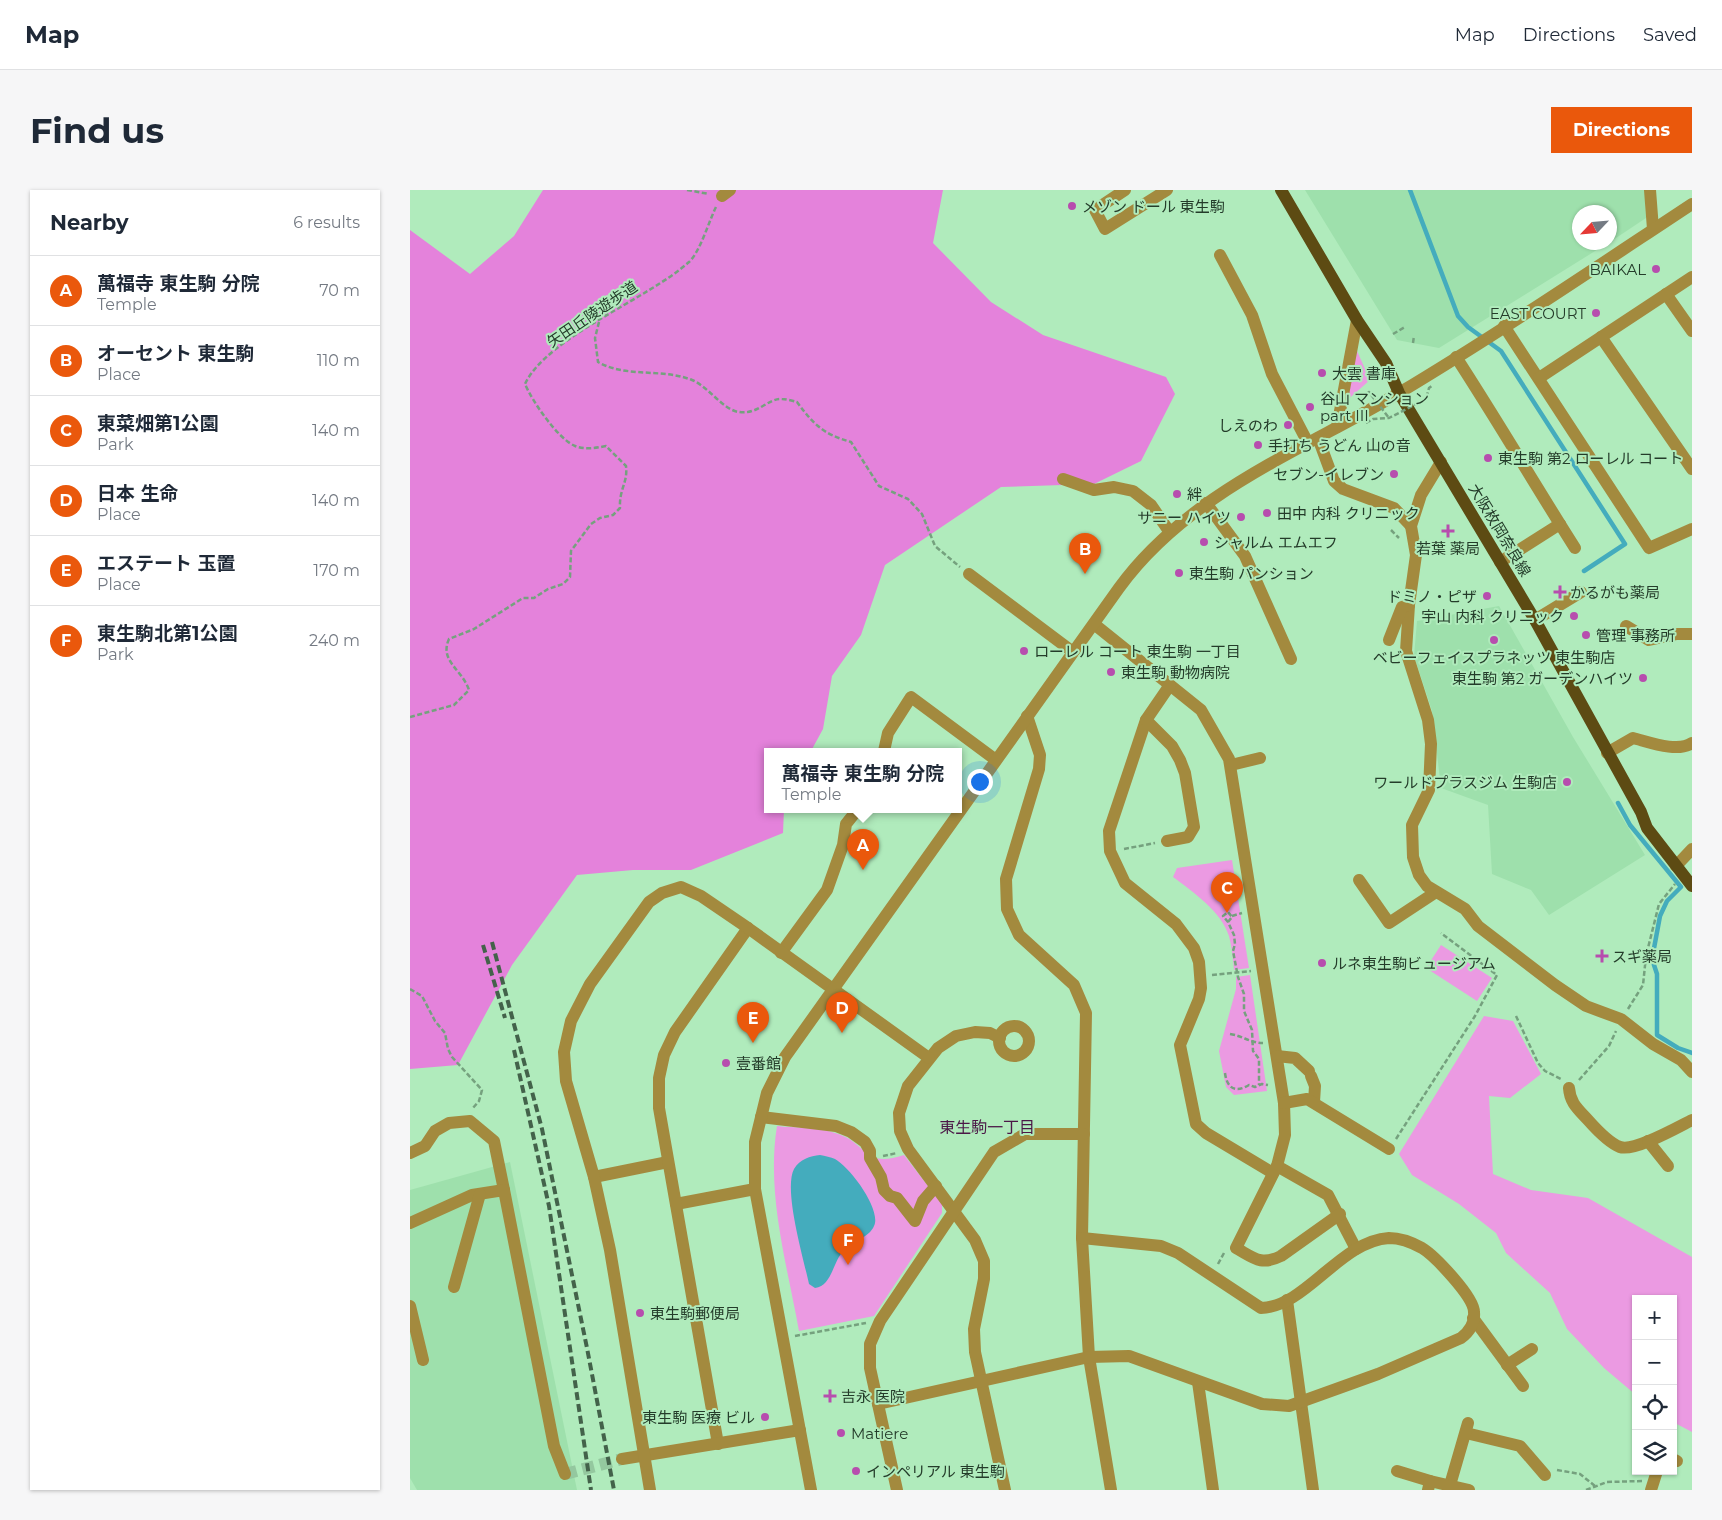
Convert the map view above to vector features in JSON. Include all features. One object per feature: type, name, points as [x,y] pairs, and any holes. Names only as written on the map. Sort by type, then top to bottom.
[{"type":"main road","name":"大阪枚岡奈良線","points":[[1282,190],[1357,320],[1386,363],[1398,393],[1535,620],[1641,812],[1647,828],[1692,886]]},
{"type":"street","points":[[1125,190],[1095,210],[1105,229],[1166,190]]},
{"type":"street","points":[[1650,190],[1653,229]]},
{"type":"street","points":[[962,808],[1138,562],[1169,531],[1206,503],[1337,426],[1398,393],[1456,357],[1692,204]]},
{"type":"street","points":[[1220,255],[1252,315],[1272,374],[1313,440],[1334,481],[1343,489],[1394,508],[1411,526]]},
{"type":"street","points":[[1539,378],[1692,277]]},
{"type":"street","points":[[1666,294],[1692,331]]},
{"type":"street","points":[[1337,426],[1357,320]]},
{"type":"street","points":[[1504,326],[1650,548],[1692,529]]},
{"type":"street","points":[[1601,337],[1692,469]]},
{"type":"street","points":[[1456,357],[1575,548]]},
{"type":"street","points":[[1441,462],[1421,495],[1411,526],[1416,555],[1409,605],[1406,651],[1428,720],[1432,744],[1430,790],[1412,825],[1412,857],[1426,886],[1464,909],[1478,926],[1555,985],[1586,1006],[1621,1019],[1653,1044],[1681,1060],[1692,1072]]},
{"type":"street","points":[[1062,479],[1094,490],[1114,487],[1133,491],[1141,495],[1152,505],[1169,531]]},
{"type":"street","points":[[1206,503],[1245,556],[1291,659]]},
{"type":"street","points":[[1500,562],[1560,524]]},
{"type":"street","points":[[969,574],[1073,652]]},
{"type":"street","points":[[1535,620],[1581,592]]},
{"type":"street","points":[[1389,640],[1402,607],[1409,605]]},
{"type":"street","points":[[1094,624],[1201,710],[1231,764],[1284,1103],[1285,1136],[1275,1169],[1236,1248],[1258,1261],[1270,1261],[1281,1256],[1340,1214]]},
{"type":"street","points":[[1626,626],[1650,640],[1678,634],[1692,634]]},
{"type":"street","points":[[1170,685],[1146,720],[1109,830],[1110,851],[1125,883],[1186,934],[1194,948],[1201,976],[1199,999],[1180,1045],[1196,1124],[1206,1133],[1328,1195],[1340,1214],[1356,1249]]},
{"type":"street","points":[[885,748],[888,733],[911,697],[996,760]]},
{"type":"street","points":[[1028,716],[1040,755],[1039,769],[1006,879],[1007,908],[1019,935],[1074,985],[1086,1013],[1082,1238],[1089,1357],[1112,1490]]},
{"type":"street","points":[[1146,720],[1172,746],[1180,760],[1187,782],[1194,827],[1188,837],[1168,841]]},
{"type":"street","points":[[1607,753],[1633,738],[1672,746],[1688,746],[1692,744]]},
{"type":"street","points":[[1231,764],[1260,758]]},
{"type":"street","points":[[781,953],[826,890],[843,845],[846,824],[855,813]]},
{"type":"street","points":[[811,1490],[755,1189],[755,1142],[767,1093],[785,1058],[959,813]]},
{"type":"street","points":[[1680,871],[1692,848]]},
{"type":"street","points":[[1359,880],[1389,923],[1436,892]]},
{"type":"street","points":[[650,1490],[610,1250],[594,1177],[566,1081],[564,1052],[571,1021],[590,984],[649,902],[662,893],[681,887],[701,896],[748,928],[928,1058]]},
{"type":"street","points":[[718,1444],[659,1108],[659,1078],[664,1055],[675,1032],[748,928]]},
{"type":"street","points":[[1000,1038],[990,1033],[974,1032],[956,1036],[928,1058],[908,1086],[902,1100],[900,1131],[908,1149],[976,1240],[984,1261],[984,1279],[974,1329],[975,1352],[1005,1490]]},
{"type":"street","points":[[1276,1056],[1295,1058],[1310,1074],[1315,1086],[1314,1102]]},
{"type":"street","points":[[1569,1088],[1570,1100],[1592,1126],[1615,1144],[1626,1148],[1648,1141],[1692,1120]]},
{"type":"street","points":[[1284,1103],[1307,1099],[1314,1102],[1389,1149]]},
{"type":"street","points":[[761,1117],[836,1126],[851,1132],[865,1142],[870,1151],[870,1158],[881,1177],[884,1190],[890,1196],[897,1198],[915,1221],[923,1201],[936,1186]]},
{"type":"street","points":[[410,1153],[425,1146],[435,1131],[449,1123],[469,1121],[494,1141],[554,1446],[565,1474]]},
{"type":"street","points":[[897,1490],[870,1368],[870,1344],[880,1321],[994,1152],[1025,1134],[1084,1134]]},
{"type":"street","points":[[1648,1141],[1668,1166]]},
{"type":"street","points":[[594,1177],[668,1162]]},
{"type":"street","points":[[676,1204],[755,1189]]},
{"type":"street","points":[[410,1223],[472,1195],[504,1190]]},
{"type":"street","points":[[454,1287],[480,1194]]},
{"type":"street","points":[[878,1404],[1089,1357],[1129,1356],[1262,1404],[1289,1406],[1378,1374],[1461,1338],[1469,1332],[1473,1318],[1472,1302],[1433,1256],[1421,1248],[1390,1238],[1356,1249],[1287,1300],[1274,1308],[1261,1308],[1178,1253],[1161,1246],[1082,1238]]},
{"type":"street","points":[[1287,1300],[1313,1490]]},
{"type":"street","points":[[410,1306],[423,1360]]},
{"type":"street","points":[[1473,1318],[1523,1386]]},
{"type":"street","points":[[1507,1365],[1532,1350]]},
{"type":"street","points":[[1198,1382],[1213,1490]]},
{"type":"street","points":[[1450,1485],[1467,1428],[1520,1446],[1542,1472]]},
{"type":"street","points":[[622,1459],[800,1430]]},
{"type":"street","points":[[1398,1471],[1429,1485],[1450,1485],[1469,1490]]},
{"type":"street","points":[[1651,1490],[1656,1475]]},
{"type":"path","name":"矢田丘陵遊歩道","points":[[410,717],[454,705],[469,690],[465,678],[447,658],[446,647],[449,639],[474,629],[523,598],[534,598],[548,589],[563,584],[570,577],[571,551],[591,524],[600,518],[613,515],[620,508],[619,494],[627,476],[626,466],[606,446],[588,449],[573,445],[556,429],[538,407],[525,384],[530,373],[556,351],[691,261],[726,193],[687,190]]},
{"type":"path","points":[[599,322],[595,338],[598,362],[611,369],[679,376],[693,380],[710,390],[726,406],[737,412],[754,412],[781,399],[797,402],[816,427],[836,438],[851,442],[878,486],[908,499],[922,514],[935,546],[969,574]]},
{"type":"path","points":[[1393,334],[1405,327]]},
{"type":"path","points":[[1413,344],[1414,336]]},
{"type":"path","points":[[1366,423],[1373,419],[1389,418],[1426,399],[1429,388],[1433,384]]},
{"type":"path","points":[[1361,400],[1369,392],[1389,418]]},
{"type":"path","points":[[1110,851],[1168,841]]},
{"type":"path","points":[[1516,1016],[1538,1062],[1545,1071],[1563,1081],[1569,1088],[1609,1046],[1621,1019],[1643,985],[1646,956],[1659,904],[1680,871]]},
{"type":"path","points":[[1232,916],[1228,912],[1223,916],[1234,935],[1235,944],[1233,951],[1237,973],[1244,994],[1243,1001],[1246,1019],[1252,1030],[1251,1043]]},
{"type":"path","points":[[1228,922],[1232,916],[1244,912]]},
{"type":"path","points":[[1389,1149],[1475,1016],[1498,976],[1442,933]]},
{"type":"path","points":[[1201,976],[1253,971]]},
{"type":"path","points":[[410,988],[422,996],[435,1021],[445,1033],[448,1049],[452,1057],[482,1090],[479,1101],[470,1111],[469,1121]]},
{"type":"path","points":[[1230,1034],[1246,1038],[1251,1043],[1259,1059],[1259,1085]]},
{"type":"path","points":[[1251,1043],[1265,1043]]},
{"type":"path","points":[[1225,1073],[1228,1085],[1233,1090],[1241,1090],[1249,1085],[1255,1087],[1259,1085],[1272,1086]]},
{"type":"path","points":[[870,1151],[886,1157],[908,1149]]},
{"type":"path","points":[[1212,1276],[1226,1248],[1236,1248]]},
{"type":"path","points":[[784,1338],[880,1321]]},
{"type":"path","points":[[1542,1472],[1565,1470],[1580,1474],[1595,1486]]},
{"type":"path","points":[[1586,1490],[1617,1480],[1641,1481],[1654,1475]]},
{"type":"shaded area","points":[[543,190],[943,190],[933,243],[991,302],[1043,335],[1166,377],[1175,394],[1141,461],[1094,484],[1001,487],[885,565],[861,635],[832,676],[823,729],[813,748],[764,748],[764,813],[784,813],[783,833],[691,870],[633,870],[577,875],[512,965],[458,1065],[410,1069],[410,230],[470,274],[514,236]]},
{"type":"shaded area","points":[[1305,190],[1645,190],[1646,218],[1617,237],[1617,205],[1572,205],[1572,250],[1597,250],[1439,348],[1397,340]]},
{"type":"shaded area","points":[[1357,351],[1370,380],[1345,402]]},
{"type":"shaded area","points":[[1499,606],[1573,737],[1645,855],[1549,915],[1531,890],[1492,874],[1488,805],[1441,788],[1432,711],[1414,656],[1417,621]]},
{"type":"shaded area","points":[[1232,860],[1249,968],[1234,970],[1229,936],[1220,918],[1173,877],[1177,868]]},
{"type":"shaded area","points":[[1441,945],[1492,978],[1477,1001],[1426,968]]},
{"type":"shaded area","points":[[1250,975],[1267,1091],[1234,1095],[1226,1087],[1219,1051],[1236,989],[1236,977]]},
{"type":"shaded area","points":[[1484,1016],[1513,1021],[1541,1074],[1510,1098],[1489,1096],[1493,1174],[1531,1190],[1588,1198],[1692,1257],[1692,1432],[1677,1424],[1677,1295],[1632,1295],[1632,1392],[1604,1368],[1567,1329],[1550,1293],[1506,1253],[1496,1233],[1459,1204],[1412,1175],[1399,1154]]},
{"type":"shaded area","points":[[777,1126],[835,1133],[854,1142],[872,1157],[880,1159],[904,1155],[942,1204],[942,1213],[874,1316],[799,1331],[779,1229],[776,1203],[774,1152]]},
{"type":"shaded area","points":[[510,1162],[577,1490],[417,1490],[410,1478],[410,1190]]},
{"type":"water","points":[[820,1155],[835,1159],[856,1179],[869,1200],[875,1219],[872,1230],[844,1250],[829,1278],[821,1286],[815,1288],[809,1284],[799,1243],[791,1192],[791,1179],[794,1169],[802,1160]]},
{"type":"waterway","points":[[1410,190],[1458,316],[1468,327],[1501,351],[1625,544],[1584,571]]},
{"type":"waterway","points":[[1618,803],[1630,825],[1681,887],[1667,901],[1660,916],[1652,959],[1657,974],[1657,1035],[1678,1048],[1692,1053]]},
{"type":"tunnel","points":[[565,1474],[622,1459]]},
{"type":"railway","points":[[492,942],[542,1129],[614,1490]]},
{"type":"railway","points":[[483,945],[505,1018]]},
{"type":"railway","points":[[514,1050],[549,1206],[591,1490]]},
{"type":"place","name":"メゾン ドール 東生駒","points":[[1072,206]]},
{"type":"place","name":"BAIKAL","points":[[1656,269]]},
{"type":"place","name":"EAST COURT","points":[[1596,313]]},
{"type":"place","name":"大雲 書庫","points":[[1322,373]]},
{"type":"place","name":"谷山 マンション part III","points":[[1310,407]]},
{"type":"place","name":"しえのわ","points":[[1288,425]]},
{"type":"place","name":"手打ち うどん 山の音","points":[[1258,445]]},
{"type":"place","name":"東生駒 第2 ローレル コート","points":[[1488,458]]},
{"type":"place","name":"セブン-イレブン","points":[[1394,474]]},
{"type":"place","name":"絆","points":[[1177,494]]},
{"type":"place","name":"田中 内科 クリニック","points":[[1267,513]]},
{"type":"place","name":"サニー ハイツ","points":[[1241,517]]},
{"type":"place","name":"若葉 薬局","points":[[1448,531]]},
{"type":"place","name":"シャルム エムエフ","points":[[1204,542]]},
{"type":"place","name":"東生駒 パンション","points":[[1179,573]]},
{"type":"place","name":"オーセント 東生駒","points":[[1085,574]]},
{"type":"place","name":"かるがも薬局","points":[[1560,592]]},
{"type":"place","name":"ドミノ・ピザ","points":[[1487,596]]},
{"type":"place","name":"宇山 内科 クリニック","points":[[1574,616]]},
{"type":"place","name":"管理 事務所","points":[[1586,635]]},
{"type":"place","name":"ベビーフェイスプラネッツ 東生駒店","points":[[1494,640]]},
{"type":"place","name":"ローレル コート 東生駒 一丁目","points":[[1024,651]]},
{"type":"place","name":"東生駒 動物病院","points":[[1111,672]]},
{"type":"place","name":"東生駒 第2 ガーデンハイツ","points":[[1643,678]]},
{"type":"place","name":"ワールドプラスジム 生駒店","points":[[1567,782]]},
{"type":"place","name":"萬福寺 東生駒 分院","points":[[863,870]]},
{"type":"place","name":"東菜畑第1公園","points":[[1227,913]]},
{"type":"place","name":"スギ薬局","points":[[1602,956]]},
{"type":"place","name":"ルネ東生駒ビュージアム","points":[[1322,963]]},
{"type":"place","name":"日本 生命","points":[[842,1033]]},
{"type":"place","name":"エステート 玉置","points":[[753,1043]]},
{"type":"place","name":"壹番館","points":[[726,1063]]},
{"type":"place","name":"東生駒北第1公園","points":[[848,1265]]},
{"type":"place","name":"東生駒郵便局","points":[[640,1313]]},
{"type":"place","name":"吉永 医院","points":[[830,1396]]},
{"type":"place","name":"東生駒 医療 ビル","points":[[765,1417]]},
{"type":"place","name":"Matiere","points":[[841,1433]]},
{"type":"place","name":"インペリアル 東生駒","points":[[856,1471]]},
{"type":"district","name":"東生駒一丁目","points":[[987,1127]]}]
